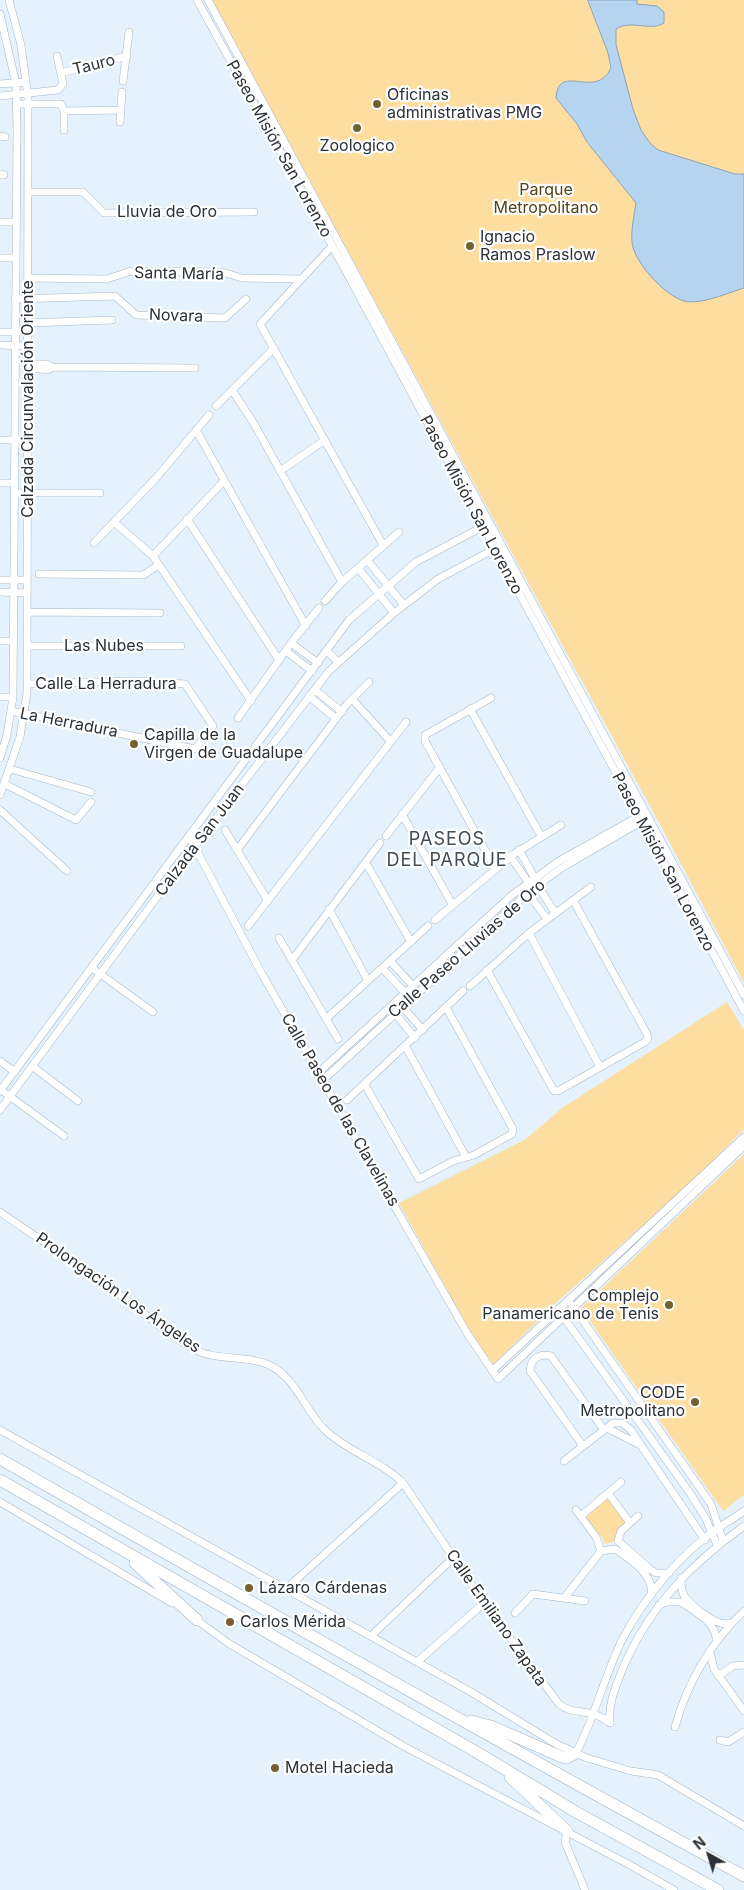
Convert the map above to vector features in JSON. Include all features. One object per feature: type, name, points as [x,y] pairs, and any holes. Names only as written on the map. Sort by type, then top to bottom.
[{"type":"highway","points":[[0,1459],[262,1610],[744,1876]]},
{"type":"highway","points":[[0,1480],[496,1764],[576,1812],[718,1890]]},
{"type":"highway","points":[[0,1489],[59,1521],[81,1527]]},
{"type":"highway","points":[[123,1551],[197,1620]]},
{"type":"highway","points":[[461,1719],[491,1726],[562,1757],[567,1758],[576,1753]]},
{"type":"highway","points":[[496,1764],[567,1831]]},
{"type":"highway","points":[[688,1846],[744,1867]]},
{"type":"highway","points":[[676,1866],[706,1890]]},
{"type":"street","name":"Calzada Circunvalación Oriente","points":[[0,795],[10,769],[25,713],[27,684],[28,94],[21,45],[9,0]]},
{"type":"street","name":"Paseo Misión San Lorenzo","points":[[197,0],[485,525],[647,815],[744,995]]},
{"type":"street","name":"Paseo Misión San Lorenzo","points":[[208,0],[377,311],[485,525]]},
{"type":"street","name":"Calzada Circunvalación Oriente","points":[[0,14],[17,96],[13,697],[0,755]]},
{"type":"street","name":"Tauro","points":[[123,81],[129,32]]},
{"type":"street","points":[[0,52],[9,52]]},
{"type":"street","name":"Tauro","points":[[28,94],[58,90],[63,84],[56,56]]},
{"type":"street","name":"Tauro","points":[[61,73],[127,56]]},
{"type":"street","points":[[0,84],[26,82]]},
{"type":"street","name":"Tauro","points":[[120,122],[122,92]]},
{"type":"street","points":[[0,96],[28,94]]},
{"type":"street","points":[[17,104],[56,102],[61,104],[64,111],[64,130]]},
{"type":"street","points":[[64,111],[121,110]]},
{"type":"street","points":[[17,131],[28,130]]},
{"type":"street","name":"Lluvia de Oro","points":[[29,192],[83,192],[104,213],[254,212]]},
{"type":"street","points":[[0,222],[16,222]]},
{"type":"street","points":[[15,231],[28,232]]},
{"type":"street","points":[[332,246],[260,324],[384,545]]},
{"type":"street","points":[[0,258],[15,258]]},
{"type":"street","name":"Santa María","points":[[28,278],[107,279],[131,271],[222,272],[242,278],[301,279]]},
{"type":"street","name":"Novara","points":[[15,298],[115,296],[136,314],[225,318],[246,300]]},
{"type":"street","points":[[27,323],[112,320]]},
{"type":"street","points":[[0,332],[27,332]]},
{"type":"street","points":[[0,345],[27,346]]},
{"type":"street","points":[[216,406],[274,348]]},
{"type":"street","points":[[27,366],[48,370],[52,367],[195,368]]},
{"type":"street","points":[[232,390],[342,582]]},
{"type":"street","points":[[94,543],[209,415]]},
{"type":"street","points":[[196,430],[223,482],[306,626]]},
{"type":"street","points":[[0,440],[27,440]]},
{"type":"street","points":[[280,471],[325,440]]},
{"type":"street","points":[[0,483],[14,482]]},
{"type":"street","points":[[153,556],[223,482]]},
{"type":"street","points":[[15,493],[100,493]]},
{"type":"street","points":[[187,519],[280,660]]},
{"type":"street","points":[[114,522],[153,556],[250,701]]},
{"type":"street","name":"Calzada San Juan","points":[[0,1091],[349,620],[387,585],[429,554],[485,525]]},
{"type":"street","points":[[325,601],[342,582],[399,532]]},
{"type":"street","name":"Paseo Misión San Lorenzo","points":[[498,548],[639,819],[744,1011]]},
{"type":"street","name":"Calzada San Juan","points":[[0,1110],[196,845],[309,696],[338,662],[394,613],[438,579],[498,548]]},
{"type":"street","points":[[367,560],[404,605]]},
{"type":"street","points":[[39,574],[143,576],[159,565]]},
{"type":"street","points":[[358,568],[394,613]]},
{"type":"street","points":[[0,580],[27,580]]},
{"type":"street","points":[[0,592],[27,593]]},
{"type":"street","points":[[238,718],[291,643],[319,608]]},
{"type":"street","points":[[27,612],[160,614]]},
{"type":"street","points":[[0,641],[14,641]]},
{"type":"street","points":[[291,643],[318,663]]},
{"type":"street","name":"Las Nubes","points":[[27,646],[181,646]]},
{"type":"street","points":[[286,651],[312,671]]},
{"type":"street","points":[[326,651],[338,662]]},
{"type":"street","name":"Calle La Herradura","points":[[27,684],[132,681],[184,684]]},
{"type":"street","points":[[237,850],[352,699],[369,682]]},
{"type":"street","name":"La Herradura","points":[[11,711],[195,749],[212,728],[212,724],[184,684]]},
{"type":"street","points":[[315,690],[342,712]]},
{"type":"street","points":[[309,696],[336,720]]},
{"type":"street","points":[[0,697],[13,697]]},
{"type":"street","points":[[491,698],[425,735],[425,741],[495,868]]},
{"type":"street","points":[[352,699],[391,742]]},
{"type":"street","points":[[470,709],[541,836]]},
{"type":"street","points":[[248,926],[406,722]]},
{"type":"street","points":[[263,738],[272,746]]},
{"type":"street","points":[[386,836],[440,767]]},
{"type":"street","points":[[10,769],[91,792]]},
{"type":"street","points":[[5,784],[76,820],[91,802]]},
{"type":"street","points":[[0,810],[67,871]]},
{"type":"street","points":[[402,814],[452,904]]},
{"type":"street","name":"Calle Paseo Lluvias de Oro","points":[[415,988],[528,882],[647,815]]},
{"type":"street","name":"Calle Paseo Lluvias de Oro","points":[[323,1080],[407,995],[537,884],[639,819]]},
{"type":"street","points":[[435,920],[510,856],[561,825]]},
{"type":"street","points":[[225,830],[268,901]]},
{"type":"street","name":"Calle Paseo de las Clavelinas","points":[[190,836],[262,974],[467,1332],[498,1379],[564,1318]]},
{"type":"street","points":[[292,960],[380,842]]},
{"type":"street","points":[[518,850],[535,877],[541,894],[555,912]]},
{"type":"street","points":[[510,856],[528,882],[533,900],[547,919]]},
{"type":"street","points":[[366,863],[411,942]]},
{"type":"street","points":[[470,986],[529,933],[591,887]]},
{"type":"street","points":[[488,970],[554,1091],[558,1091],[648,1039],[573,900]]},
{"type":"street","points":[[329,909],[368,981]]},
{"type":"street","points":[[326,1019],[428,926]]},
{"type":"street","points":[[529,933],[600,1067]]},
{"type":"street","points":[[279,938],[338,1039]]},
{"type":"street","points":[[390,961],[415,988]]},
{"type":"street","points":[[92,968],[153,1012]]},
{"type":"street","points":[[382,968],[407,995]]},
{"type":"street","points":[[347,1100],[406,1047],[463,991]]},
{"type":"street","points":[[399,1003],[423,1030]]},
{"type":"street","points":[[365,1085],[418,1179],[512,1134],[513,1129],[446,1007]]},
{"type":"street","points":[[392,1010],[415,1038]]},
{"type":"street","name":"Calle Paseo Lluvias de Oro","points":[[319,1072],[392,1010]]},
{"type":"street","points":[[406,1047],[466,1157]]},
{"type":"street","points":[[0,1061],[15,1072]]},
{"type":"street","points":[[32,1066],[78,1101]]},
{"type":"street","points":[[0,1091],[64,1136]]},
{"type":"street","points":[[492,1371],[570,1301],[744,1137]]},
{"type":"street","points":[[564,1318],[744,1146]]},
{"type":"street","name":"Prolongación Los Ángeles","points":[[0,1212],[108,1286],[194,1349],[216,1356],[268,1364],[279,1370],[288,1379],[313,1416],[326,1431],[338,1441],[394,1474],[404,1483]]},
{"type":"street","points":[[570,1301],[711,1504],[719,1528],[720,1543]]},
{"type":"street","points":[[559,1311],[690,1494],[712,1533],[720,1543]]},
{"type":"street","points":[[583,1446],[530,1371],[535,1358],[545,1355],[551,1356],[605,1429]]},
{"type":"street","points":[[640,1422],[650,1414]]},
{"type":"street","points":[[564,1461],[614,1423],[622,1423],[631,1430],[705,1540]]},
{"type":"street","points":[[0,1430],[472,1692],[531,1730],[576,1753],[631,1771],[658,1775],[744,1826]]},
{"type":"street","points":[[601,1551],[596,1537],[579,1513],[621,1482]]},
{"type":"street","points":[[286,1589],[404,1483]]},
{"type":"street","name":"Calle Emiliano Zapata","points":[[404,1483],[484,1603],[559,1704],[565,1710],[595,1713],[610,1723],[611,1699]]},
{"type":"street","points":[[608,1493],[630,1523]]},
{"type":"street","points":[[0,1502],[152,1590],[228,1643],[405,1747],[567,1831],[674,1890]]},
{"type":"street","points":[[576,1753],[595,1713],[600,1694],[626,1633],[651,1595],[669,1573],[712,1533],[744,1511]]},
{"type":"street","points":[[638,1516],[621,1531],[618,1541],[651,1570],[656,1573],[669,1573]]},
{"type":"street","points":[[600,1694],[611,1699],[637,1638],[659,1605],[681,1578],[720,1543],[744,1526]]},
{"type":"street","points":[[565,1597],[601,1551],[615,1549],[652,1582],[651,1595]]},
{"type":"street","points":[[371,1636],[453,1558]]},
{"type":"street","points":[[681,1578],[685,1597],[703,1613],[721,1625],[733,1621]]},
{"type":"street","points":[[515,1613],[533,1594],[585,1600]]},
{"type":"street","points":[[659,1605],[667,1602],[681,1602],[713,1627],[716,1633],[716,1642]]},
{"type":"street","points":[[417,1662],[484,1603]]},
{"type":"street","points":[[674,1727],[696,1675],[710,1651],[733,1621],[744,1611]]},
{"type":"street","points":[[626,1633],[637,1638]]},
{"type":"street","points":[[710,1651],[712,1665],[744,1711]]},
{"type":"street","points":[[696,1675],[704,1671],[718,1674],[733,1666],[744,1665]]},
{"type":"street","points":[[720,1740],[728,1742],[744,1732]]},
{"type":"street","points":[[567,1831],[564,1842],[585,1890]]},
{"type":"green space","name":"Parque Metropolitano","points":[[211,0],[744,0],[744,983],[663,830]]},
{"type":"green space","points":[[727,1002],[744,1030],[744,1129],[696,1178],[556,1303],[490,1368],[399,1203],[526,1139],[562,1108]]},
{"type":"green space","name":"CODE Metropolitano","points":[[744,1154],[744,1495],[723,1511],[581,1308]]},
{"type":"green space","points":[[607,1498],[627,1523],[617,1534],[614,1542],[604,1544],[603,1539],[585,1518]]},
{"type":"water","points":[[588,0],[637,0],[637,4],[657,6],[664,12],[664,23],[659,25],[628,25],[616,29],[616,45],[633,109],[641,130],[650,143],[658,150],[735,174],[744,174],[744,288],[706,300],[684,301],[676,298],[659,285],[638,259],[632,242],[636,203],[587,142],[577,124],[556,98],[558,87],[563,82],[596,81],[604,77],[611,68],[608,53]]},
{"type":"place","name":"Oficinas administrativas PMG","points":[[377,104]]},
{"type":"place","name":"Zoologico","points":[[357,128]]},
{"type":"place","name":"Ignacio Ramos Praslow","points":[[470,246]]},
{"type":"place","name":"Capilla de la Virgen de Guadalupe","points":[[134,744]]},
{"type":"place","name":"Complejo Panamericano de Tenis","points":[[669,1305]]},
{"type":"place","name":"CODE Metropolitano","points":[[695,1402]]},
{"type":"place","name":"Lázaro Cárdenas","points":[[249,1588]]},
{"type":"place","name":"Carlos Mérida","points":[[230,1622]]},
{"type":"place","name":"Motel Hacieda","points":[[275,1768]]},
{"type":"district","name":"PASEOS DEL PARQUE","points":[[447,850]]}]
